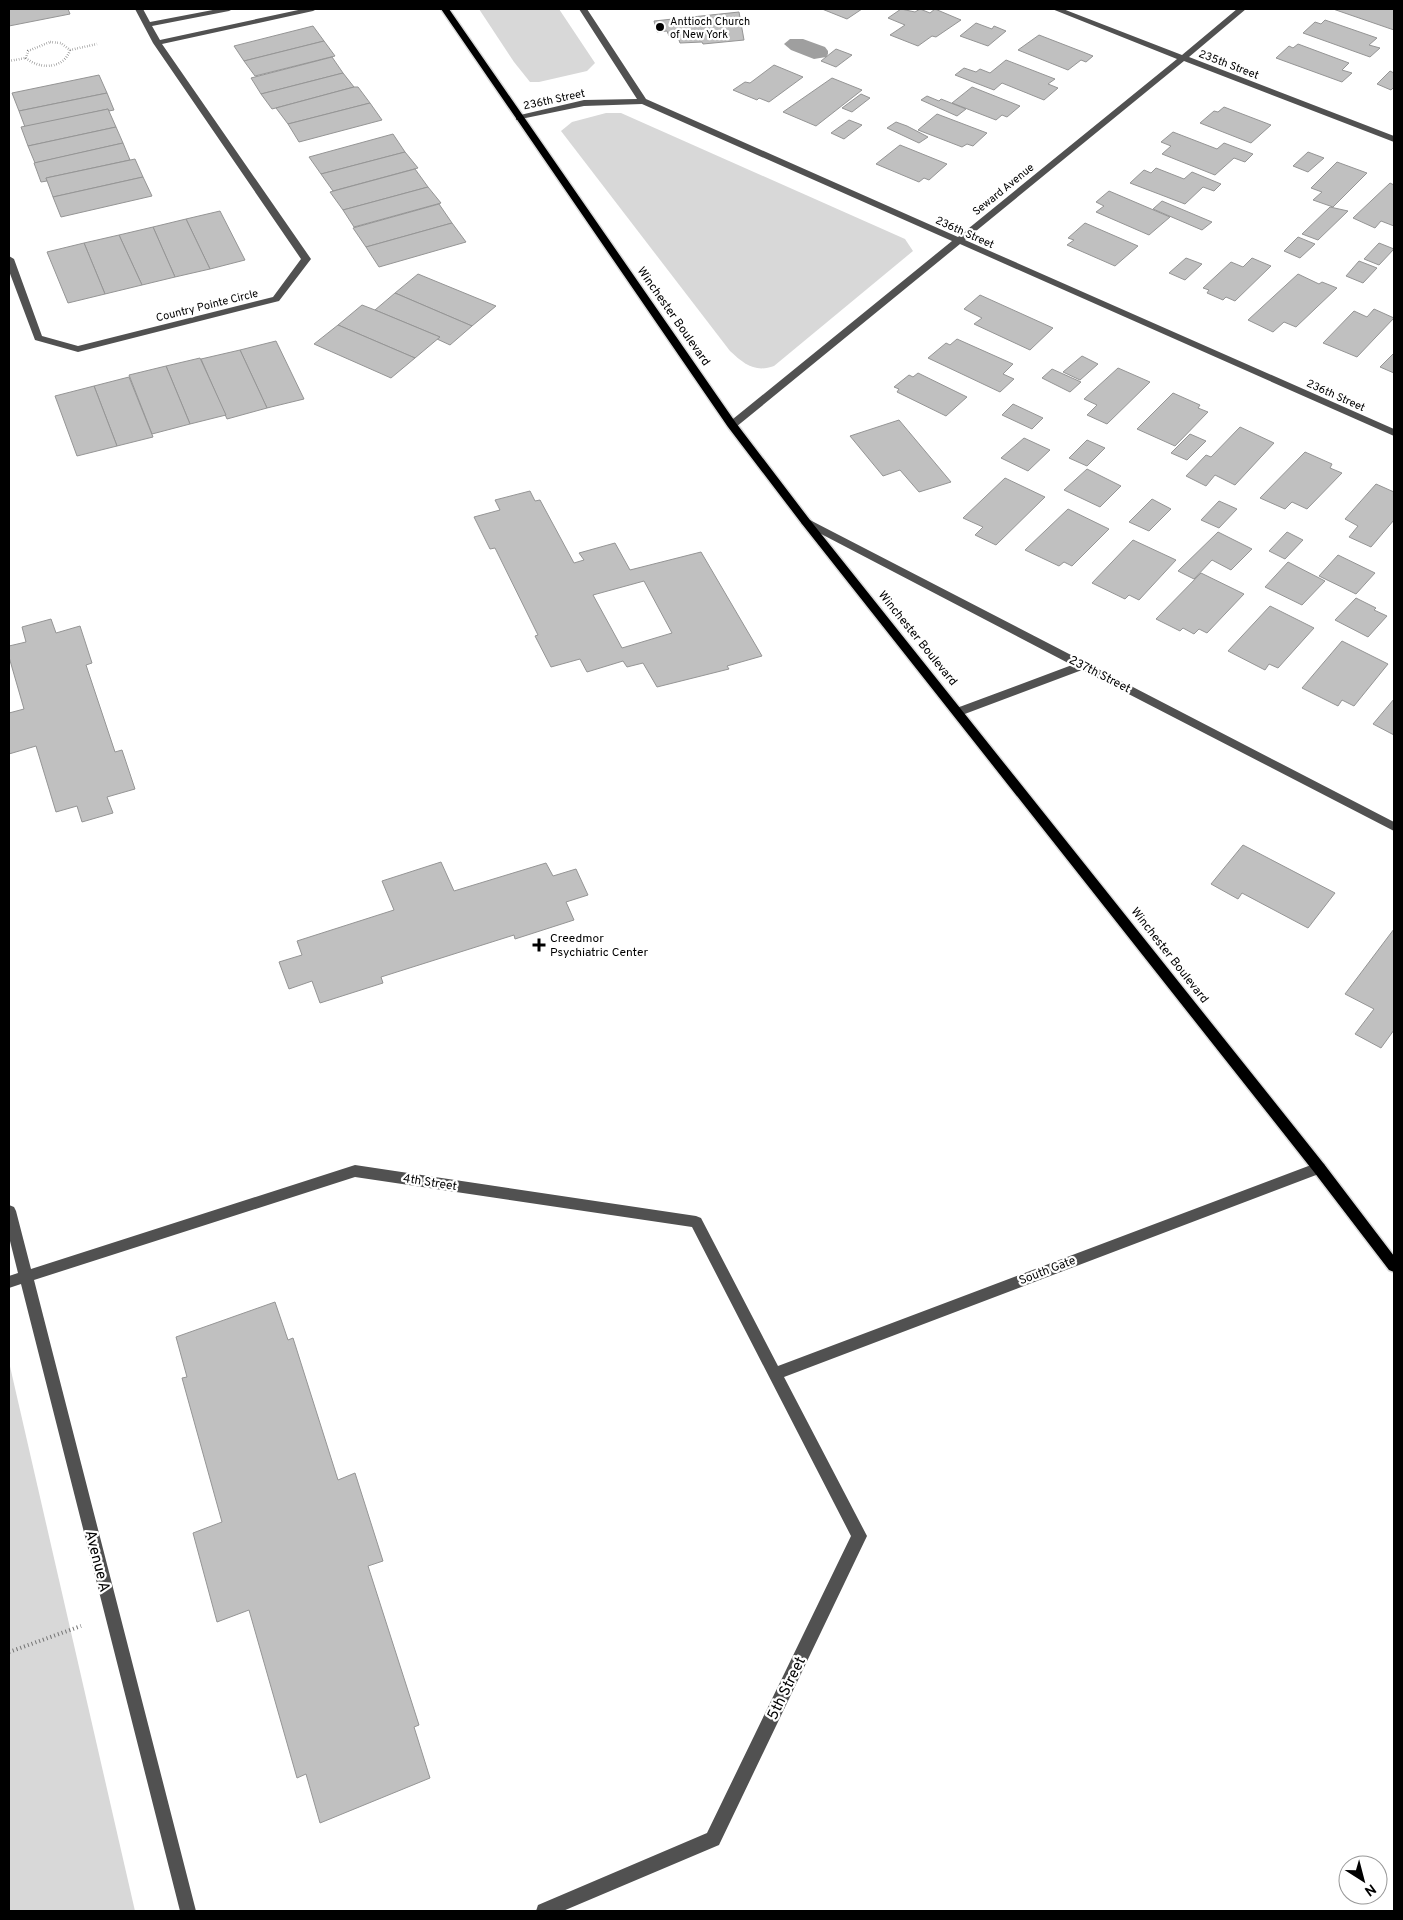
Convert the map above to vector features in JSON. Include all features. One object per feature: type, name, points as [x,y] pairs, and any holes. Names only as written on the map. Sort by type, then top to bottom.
[{"type":"main road","name":"Winchester Boulevard","points":[[445,9],[732,425],[806,522],[1319,1168],[1394,1266]]},
{"type":"street","name":"Country Pointe Circle","points":[[9,259],[38,338],[78,349],[276,299],[306,259],[157,42],[139,9]]},
{"type":"street","points":[[148,25],[229,9]]},
{"type":"street","points":[[157,42],[313,9]]},
{"type":"street","points":[[583,9],[643,101]]},
{"type":"street","name":"235th Street","points":[[1056,9],[1394,139]]},
{"type":"street","name":"Seward Avenue","points":[[732,425],[1242,9]]},
{"type":"street","name":"236th Street","points":[[519,118],[584,103],[643,101],[1394,433]]},
{"type":"street","name":"237th Street","points":[[806,522],[1394,826]]},
{"type":"street","points":[[958,712],[1083,666]]},
{"type":"street","name":"South Gate","points":[[776,1373],[1319,1168]]},
{"type":"street","name":"4th Street","points":[[9,1282],[355,1171],[696,1222],[776,1373]]},
{"type":"street","name":"Avenue A","points":[[9,1210],[188,1911]]},
{"type":"street","name":"5th Street","points":[[544,1911],[712,1838],[859,1536],[776,1373]]},
{"type":"path","points":[[9,61],[26,58],[38,65],[54,64],[66,58],[70,50],[69,46],[59,42],[44,43],[28,51],[26,58]]},
{"type":"path","points":[[70,50],[98,44]]},
{"type":"path","points":[[9,1652],[112,1615]]},
{"type":"shaded area","points":[[479,9],[559,9],[595,63],[587,71],[539,82],[530,82],[514,62]]},
{"type":"shaded area","points":[[790,39],[803,39],[825,47],[828,54],[826,57],[814,59],[791,50],[784,44]]},
{"type":"shaded area","points":[[606,113],[621,113],[905,239],[913,251],[774,366],[755,368],[750,366],[730,351],[561,131],[572,122]]},
{"type":"shaded area","points":[[9,1362],[135,1911],[9,1911]]},
{"type":"building","points":[[9,9],[68,9],[70,14],[9,26]]},
{"type":"building","points":[[822,9],[862,9],[847,19]]},
{"type":"building","points":[[901,9],[915,12],[920,9],[930,13],[935,9],[961,20],[936,37],[932,36],[918,46],[890,35],[905,25],[888,18]]},
{"type":"building","points":[[1333,9],[1394,9],[1394,30]]},
{"type":"building","points":[[739,12],[744,40],[703,44],[702,42],[680,43],[677,35],[669,36],[667,31],[657,32],[654,21]]},
{"type":"building","points":[[1325,20],[1377,38],[1369,45],[1380,48],[1370,57],[1303,33],[1315,22],[1321,24]]},
{"type":"building","points":[[976,23],[992,29],[994,26],[1006,31],[988,46],[960,36]]},
{"type":"building","points":[[313,26],[324,41],[244,61],[234,46]]},
{"type":"building","points":[[1039,35],[1093,56],[1086,62],[1081,60],[1068,70],[1018,50]]},
{"type":"building","points":[[324,41],[335,56],[255,76],[244,61]]},
{"type":"building","points":[[1298,44],[1349,63],[1342,70],[1352,73],[1342,82],[1276,58],[1289,46],[1293,48]]},
{"type":"building","points":[[836,49],[852,55],[836,67],[821,61]]},
{"type":"building","points":[[332,57],[343,73],[261,94],[251,78]]},
{"type":"building","points":[[1006,60],[1055,79],[1048,84],[1058,88],[1044,100],[1002,83],[994,90],[955,75],[964,68],[976,72],[980,69],[990,73]]},
{"type":"building","points":[[774,65],[803,77],[769,102],[759,98],[757,100],[733,90],[745,82],[750,83]]},
{"type":"building","points":[[1390,71],[1394,73],[1394,87],[1391,90],[1377,84]]},
{"type":"building","points":[[343,73],[354,87],[272,109],[261,94]]},
{"type":"building","points":[[99,75],[107,93],[19,111],[12,93]]},
{"type":"building","points":[[832,78],[862,90],[816,126],[783,112]]},
{"type":"building","points":[[358,87],[370,103],[288,124],[276,108]]},
{"type":"building","points":[[972,87],[1020,106],[1007,117],[1002,115],[996,120],[952,103]]},
{"type":"building","points":[[107,93],[114,110],[109,111],[108,109],[25,127],[19,111]]},
{"type":"building","points":[[861,94],[870,98],[852,112],[842,108]]},
{"type":"building","points":[[927,96],[939,101],[941,99],[966,109],[957,116],[921,100]]},
{"type":"building","points":[[370,103],[382,120],[299,142],[288,124]]},
{"type":"building","points":[[1224,107],[1271,125],[1251,143],[1200,123],[1214,111],[1218,112]]},
{"type":"building","points":[[108,109],[116,127],[28,146],[21,127]]},
{"type":"building","points":[[937,114],[987,133],[973,146],[967,144],[962,147],[918,130]]},
{"type":"building","points":[[849,120],[862,125],[844,139],[831,133]]},
{"type":"building","points":[[896,122],[928,137],[919,143],[887,128]]},
{"type":"building","points":[[116,127],[123,143],[35,163],[28,146]]},
{"type":"building","points":[[1173,132],[1217,149],[1224,143],[1253,154],[1245,162],[1234,158],[1215,175],[1162,154],[1171,146],[1161,142]]},
{"type":"building","points":[[393,134],[405,152],[321,174],[309,157]]},
{"type":"building","points":[[123,143],[130,160],[46,178],[47,181],[41,182],[34,163]]},
{"type":"building","points":[[900,145],[947,164],[929,180],[924,178],[919,182],[876,164]]},
{"type":"building","points":[[405,152],[418,168],[333,191],[321,174]]},
{"type":"building","points":[[1308,152],[1324,158],[1308,172],[1293,166]]},
{"type":"building","points":[[135,159],[143,177],[53,197],[46,178]]},
{"type":"building","points":[[1337,162],[1367,173],[1333,207],[1313,200],[1322,192],[1311,188]]},
{"type":"building","points":[[1156,168],[1184,179],[1192,172],[1221,184],[1214,191],[1203,187],[1185,204],[1130,183],[1144,170],[1151,173]]},
{"type":"building","points":[[415,169],[428,187],[343,210],[330,192]]},
{"type":"building","points":[[143,177],[152,196],[61,217],[53,197]]},
{"type":"building","points":[[1390,183],[1394,185],[1394,226],[1381,221],[1375,228],[1353,218]]},
{"type":"building","points":[[428,187],[441,203],[354,227],[343,210]]},
{"type":"building","points":[[1109,191],[1170,217],[1149,235],[1096,212],[1104,206],[1096,202]]},
{"type":"building","points":[[1162,201],[1212,222],[1202,230],[1153,209]]},
{"type":"building","points":[[439,204],[452,223],[366,247],[353,228]]},
{"type":"building","points":[[1330,207],[1348,211],[1318,240],[1302,234]]},
{"type":"building","points":[[220,211],[245,260],[210,269],[186,219]]},
{"type":"building","points":[[186,219],[210,269],[175,277],[153,227]]},
{"type":"building","points":[[452,223],[466,242],[379,267],[366,247]]},
{"type":"building","points":[[1085,223],[1138,246],[1115,266],[1067,245],[1074,240],[1068,238]]},
{"type":"building","points":[[153,227],[175,277],[142,285],[119,235]]},
{"type":"building","points":[[119,235],[142,285],[105,294],[84,243]]},
{"type":"building","points":[[1298,237],[1315,244],[1300,258],[1284,251]]},
{"type":"building","points":[[84,243],[105,294],[68,303],[47,252]]},
{"type":"building","points":[[1379,243],[1394,249],[1379,265],[1364,259]]},
{"type":"building","points":[[1186,258],[1202,264],[1185,280],[1169,273]]},
{"type":"building","points":[[1252,258],[1271,266],[1235,301],[1226,297],[1223,300],[1207,293],[1209,290],[1203,288],[1231,262],[1243,267]]},
{"type":"building","points":[[1359,261],[1377,268],[1363,283],[1346,276]]},
{"type":"building","points":[[418,274],[496,306],[472,326],[395,293]]},
{"type":"building","points":[[1298,274],[1319,284],[1322,282],[1337,288],[1296,327],[1284,322],[1273,332],[1248,320]]},
{"type":"building","points":[[395,293],[472,326],[450,345],[437,339],[440,337],[375,310]]},
{"type":"building","points":[[980,295],[1053,328],[1030,350],[974,324],[982,318],[964,309]]},
{"type":"building","points":[[362,305],[440,337],[415,358],[338,325]]},
{"type":"building","points":[[1374,309],[1394,318],[1357,357],[1323,343],[1354,311],[1367,317]]},
{"type":"building","points":[[338,325],[415,358],[391,378],[314,344]]},
{"type":"building","points":[[957,339],[1013,364],[1003,374],[1014,379],[1000,392],[928,358],[946,343],[950,345]]},
{"type":"building","points":[[276,341],[304,399],[267,408],[240,350]]},
{"type":"building","points":[[240,350],[267,408],[227,419],[201,359]]},
{"type":"building","points":[[1394,353],[1394,373],[1380,367]]},
{"type":"building","points":[[1082,356],[1098,364],[1080,380],[1063,372]]},
{"type":"building","points":[[200,358],[226,415],[190,424],[166,366]]},
{"type":"building","points":[[166,366],[190,424],[152,434],[129,375]]},
{"type":"building","points":[[1118,368],[1150,382],[1107,424],[1087,415],[1097,405],[1084,399]]},
{"type":"building","points":[[1052,369],[1081,382],[1070,392],[1042,378]]},
{"type":"building","points":[[918,373],[967,397],[946,416],[897,392],[899,389],[894,387],[909,375],[913,377]]},
{"type":"building","points":[[129,377],[153,437],[117,446],[94,386]]},
{"type":"building","points":[[94,386],[117,446],[77,456],[55,396]]},
{"type":"building","points":[[1173,393],[1200,405],[1198,408],[1208,412],[1175,446],[1137,429]]},
{"type":"building","points":[[1013,404],[1043,418],[1032,429],[1002,415]]},
{"type":"building","points":[[899,420],[951,482],[919,492],[900,470],[883,476],[850,436]]},
{"type":"building","points":[[1240,427],[1274,443],[1235,485],[1215,475],[1206,486],[1186,476],[1206,455],[1211,457]]},
{"type":"building","points":[[1190,434],[1206,441],[1187,460],[1171,453]]},
{"type":"building","points":[[1024,438],[1050,450],[1028,471],[1001,458]]},
{"type":"building","points":[[1087,440],[1105,448],[1087,466],[1069,458]]},
{"type":"building","points":[[1305,452],[1332,464],[1330,468],[1342,473],[1307,509],[1292,502],[1285,509],[1260,498]]},
{"type":"building","points":[[1087,469],[1121,486],[1100,507],[1064,490]]},
{"type":"building","points":[[1005,478],[1045,497],[996,545],[975,535],[983,527],[963,518]]},
{"type":"building","points":[[1376,484],[1394,492],[1394,520],[1371,547],[1349,537],[1358,526],[1345,519]]},
{"type":"building","points":[[530,491],[535,501],[540,500],[574,563],[584,560],[579,553],[615,543],[630,570],[701,552],[762,656],[727,666],[729,669],[657,687],[643,663],[627,667],[623,661],[587,672],[580,659],[551,667],[535,636],[538,635],[495,548],[490,549],[474,517],[500,510],[495,500]],"holes":[[[644,581],[672,633],[622,648],[593,595]]]},
{"type":"building","points":[[1152,499],[1171,509],[1149,531],[1129,522]]},
{"type":"building","points":[[1219,501],[1237,509],[1219,528],[1201,520]]},
{"type":"building","points":[[1068,509],[1109,529],[1072,566],[1064,562],[1059,566],[1025,550]]},
{"type":"building","points":[[1218,532],[1252,549],[1231,570],[1212,560],[1194,579],[1178,571]]},
{"type":"building","points":[[1287,532],[1303,540],[1285,559],[1269,551]]},
{"type":"building","points":[[1133,540],[1176,560],[1139,600],[1129,595],[1125,599],[1092,583]]},
{"type":"building","points":[[1338,555],[1375,573],[1356,594],[1319,576]]},
{"type":"building","points":[[1288,562],[1325,581],[1302,605],[1265,587]]},
{"type":"building","points":[[1201,573],[1244,594],[1207,633],[1199,629],[1194,634],[1183,628],[1180,631],[1156,619]]},
{"type":"building","points":[[1356,598],[1387,616],[1368,637],[1335,620]]},
{"type":"building","points":[[1270,606],[1314,628],[1278,668],[1269,664],[1265,670],[1228,651]]},
{"type":"building","points":[[51,619],[56,633],[80,626],[92,663],[86,665],[115,752],[122,750],[135,789],[107,797],[113,813],[82,822],[77,806],[56,812],[36,746],[9,754],[9,713],[24,709],[9,657],[9,646],[26,642],[22,627]]},
{"type":"building","points":[[1342,641],[1388,664],[1354,706],[1342,700],[1338,706],[1302,688]]},
{"type":"building","points":[[1394,699],[1394,735],[1373,724]]},
{"type":"building","points":[[1243,845],[1335,893],[1308,928],[1242,893],[1238,899],[1211,884]]},
{"type":"building","points":[[441,862],[454,891],[546,863],[553,876],[576,869],[588,895],[566,902],[574,920],[515,939],[514,935],[381,977],[383,983],[320,1003],[312,981],[289,989],[279,962],[302,955],[297,941],[394,910],[382,881]]},
{"type":"building","points":[[1394,929],[1394,1030],[1381,1048],[1355,1034],[1374,1009],[1345,994]]},
{"type":"building","points":[[275,1302],[288,1340],[293,1338],[338,1480],[355,1473],[383,1561],[368,1566],[419,1725],[414,1727],[430,1778],[320,1823],[306,1774],[297,1778],[249,1610],[217,1622],[193,1533],[222,1522],[182,1378],[187,1377],[176,1337]]},
{"type":"place","name":"Anttioch Church of New York","points":[[660,27]]},
{"type":"place","name":"Creedmor Psychiatric Center","points":[[539,945]]}]
